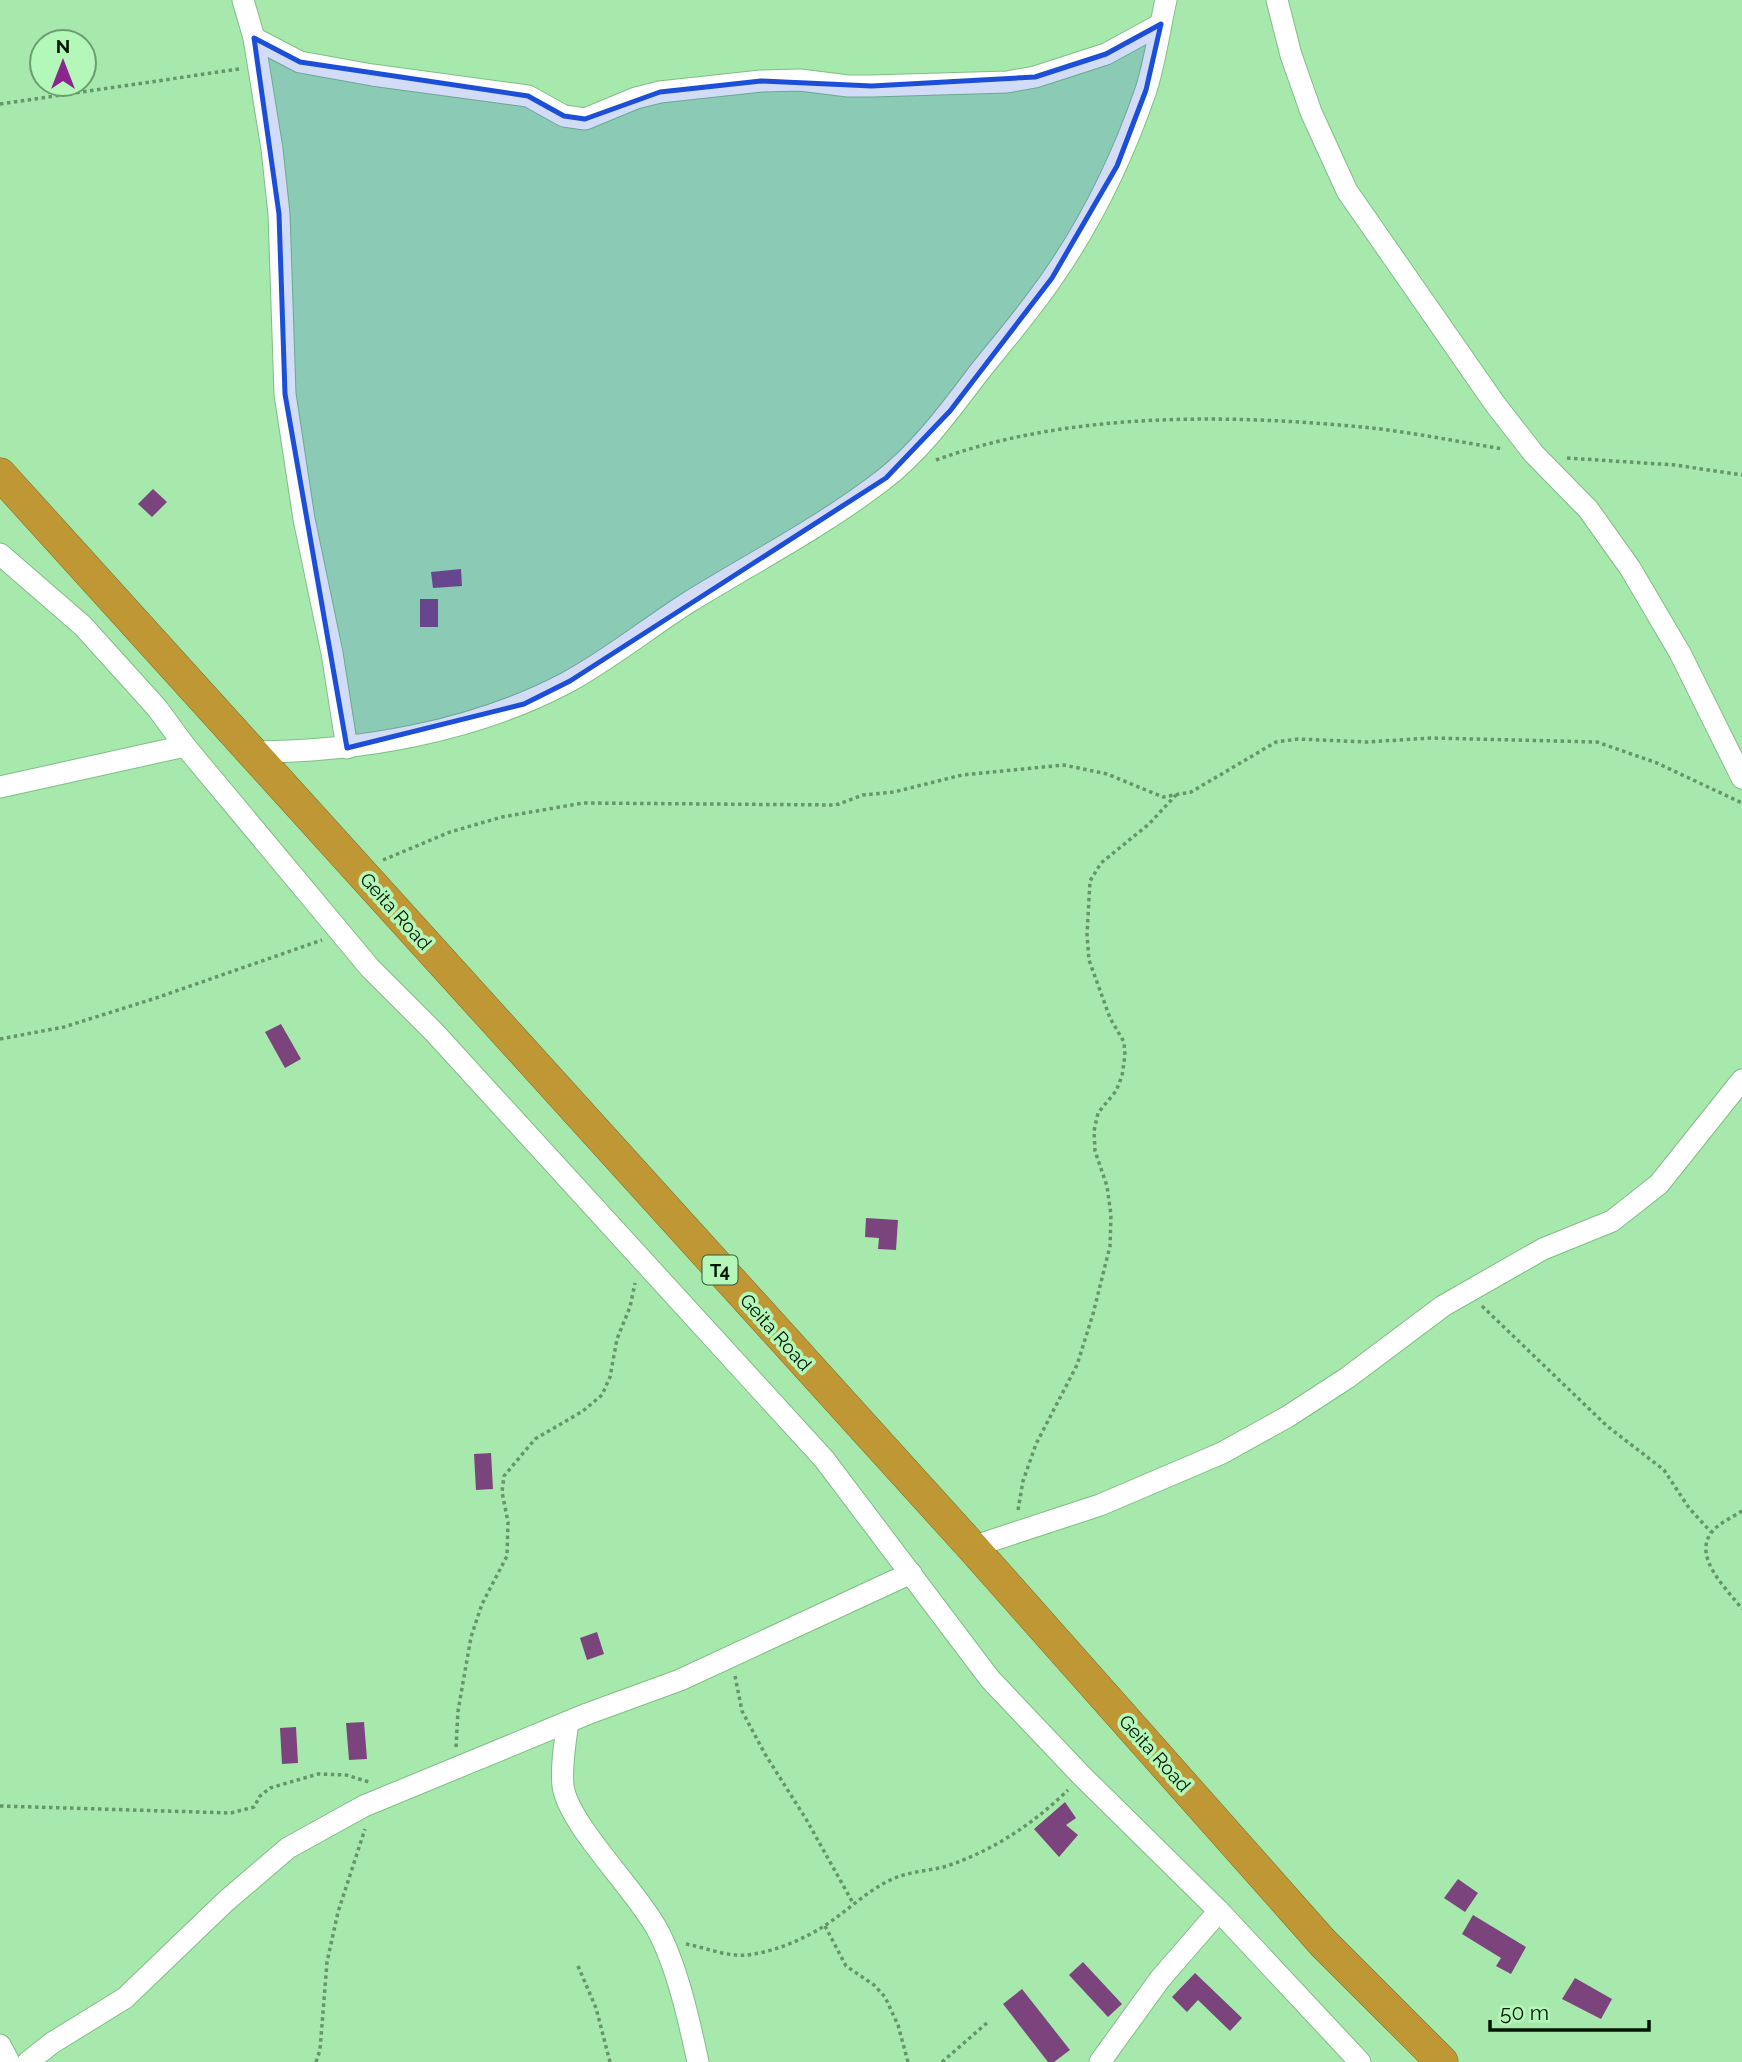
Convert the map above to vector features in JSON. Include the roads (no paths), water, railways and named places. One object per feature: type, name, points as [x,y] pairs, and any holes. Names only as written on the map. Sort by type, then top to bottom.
[{"type":"highway","name":"Geita Road","points":[[0,474],[972,1547],[1323,1943],[1442,2062]]},
{"type":"street","points":[[243,0],[254,38],[279,214],[285,394],[304,519],[332,653],[346,748]]},
{"type":"street","points":[[252,752],[303,752],[346,748],[468,721],[524,704],[570,681],[673,612],[811,530],[886,478],[950,411],[1052,278],[1117,166],[1146,90],[1166,0]]},
{"type":"street","points":[[1277,0],[1291,55],[1311,112],[1347,191],[1495,404],[1534,454],[1588,509],[1630,568],[1680,653],[1742,778]]},
{"type":"street","points":[[254,38],[300,62],[361,74],[528,96],[564,117],[585,119],[660,92],[761,81],[800,80],[848,86],[1007,82],[1062,70],[1106,54],[1161,24]]},
{"type":"street","points":[[0,554],[83,626],[157,708],[185,746],[370,968],[434,1032],[824,1459],[990,1679],[1219,1911],[1360,2062]]},
{"type":"street","points":[[0,787],[185,746]]},
{"type":"street","points":[[972,1547],[1100,1504],[1222,1452],[1287,1417],[1348,1378],[1443,1306],[1543,1249],[1612,1221],[1659,1184],[1742,1080]]},
{"type":"street","points":[[29,2062],[52,2043],[125,1998],[226,1901],[288,1848],[383,1798],[568,1722],[680,1680],[911,1573]]},
{"type":"street","points":[[568,1722],[562,1767],[563,1789],[574,1815],[640,1902],[662,1940],[671,1960],[698,2062]]},
{"type":"street","points":[[1100,2062],[1160,1979],[1219,1911]]},
{"type":"street","points":[[0,2045],[9,2062]]}]
